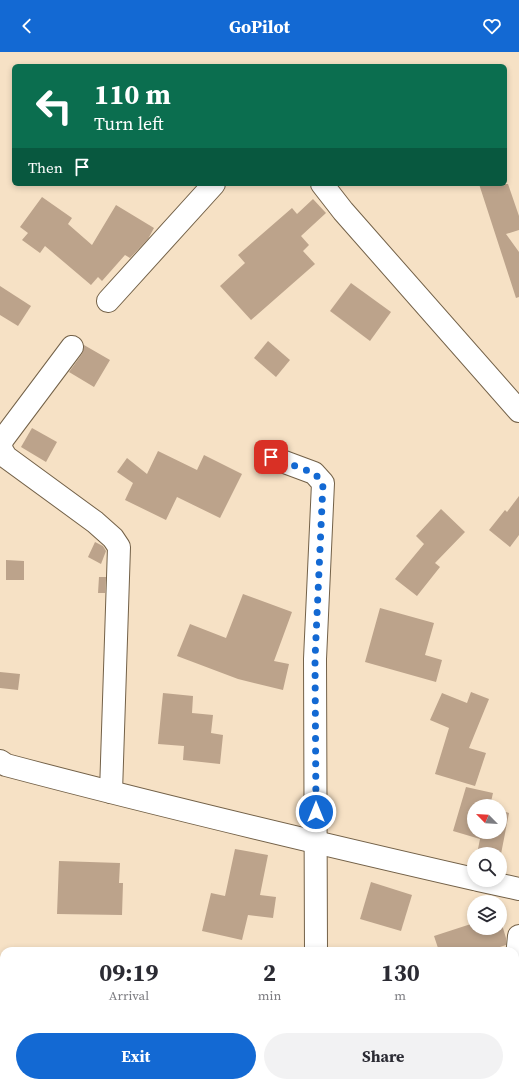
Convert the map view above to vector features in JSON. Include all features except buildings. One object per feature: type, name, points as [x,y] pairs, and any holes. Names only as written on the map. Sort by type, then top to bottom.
[{"type":"street","points":[[108,301],[135,274],[212,186]]},
{"type":"street","points":[[324,186],[343,211],[519,411]]},
{"type":"street","points":[[72,347],[3,439],[0,447],[6,457],[95,522],[113,538],[119,546],[111,792]]},
{"type":"street","points":[[271,457],[314,473],[323,483],[315,659],[317,843],[316,947]]},
{"type":"street","points":[[0,761],[6,765],[111,792],[317,843],[467,877]]},
{"type":"street","points":[[507,886],[519,889]]},
{"type":"street","points":[[518,947],[519,936]]},
{"type":"route","points":[[271,457],[314,473],[323,483],[315,659],[316,812]]}]
